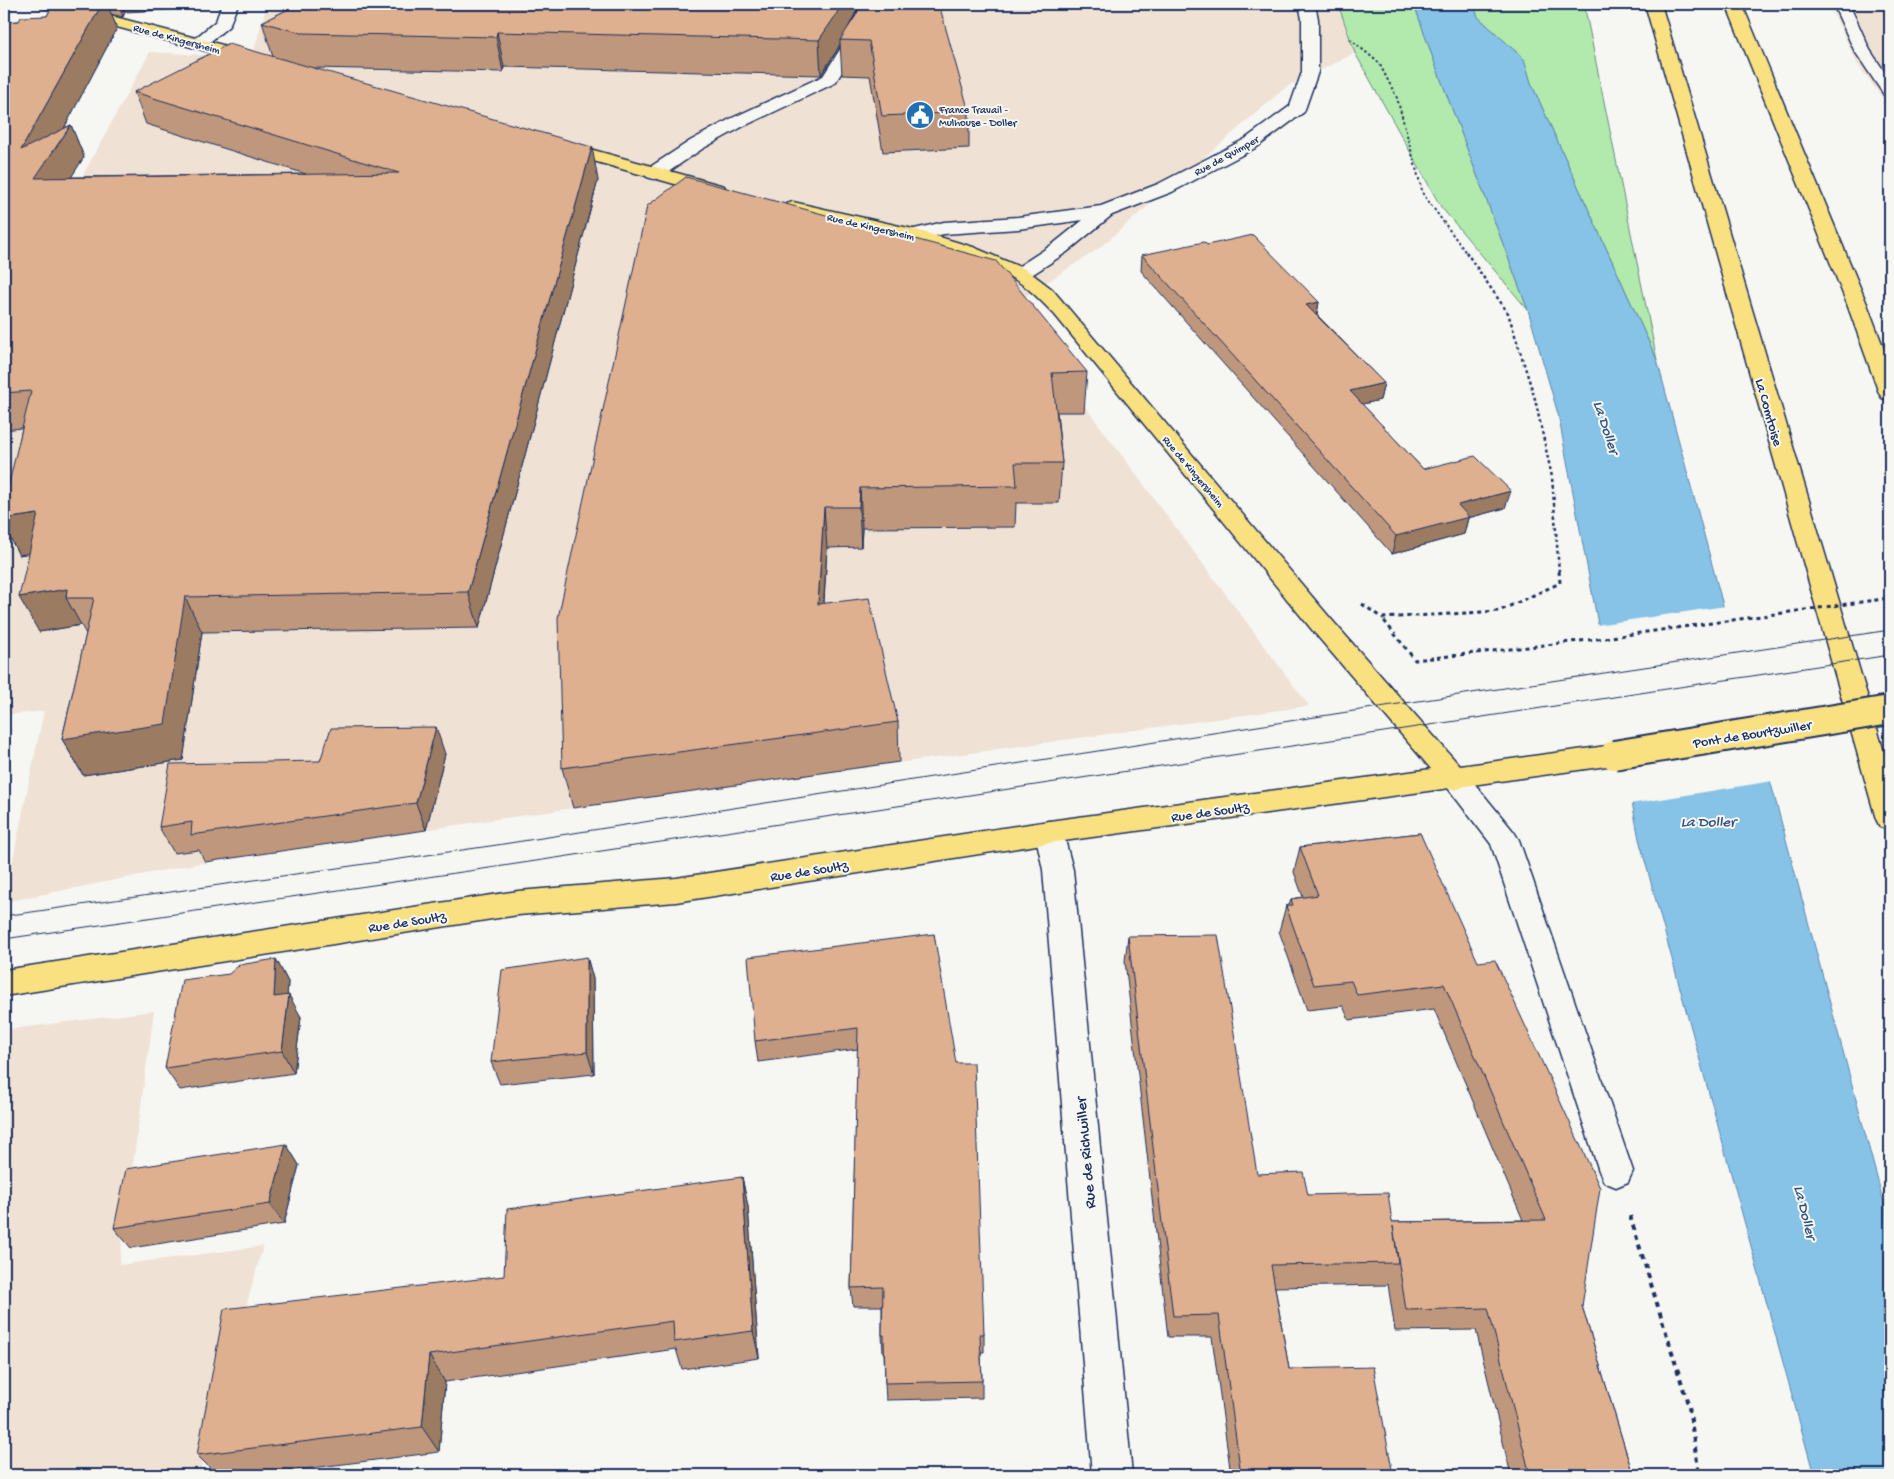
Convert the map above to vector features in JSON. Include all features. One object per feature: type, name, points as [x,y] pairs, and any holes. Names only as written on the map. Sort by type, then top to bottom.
[{"type":"main road","name":"Rue de Kingersheim","points":[[48,4],[199,43],[275,65]]},
{"type":"main road","name":"La Comtoise","points":[[1653,4],[1740,310],[1890,819]]},
{"type":"main road","points":[[1734,4],[1857,304],[1890,394]]},
{"type":"main road","points":[[541,140],[734,194]]},
{"type":"main road","name":"Rue de Kingersheim","points":[[772,202],[913,235],[966,251],[1020,274],[1045,293],[1062,311],[1322,625],[1455,779]]},
{"type":"main road","name":"Pont de Bourtzwiller","points":[[1614,756],[1890,710]]},
{"type":"main road","name":"Rue de Soultz","points":[[4,983],[518,903],[676,890],[1049,832],[1455,779],[1614,756]]},
{"type":"street","points":[[199,43],[223,23],[230,4]]},
{"type":"street","points":[[654,173],[696,145],[736,122],[828,79],[847,51],[870,4]]},
{"type":"street","points":[[1841,4],[1850,28],[1866,59],[1890,92]]},
{"type":"street","name":"Rue de Quimper","points":[[913,235],[944,228],[1018,223],[1105,211],[1165,188],[1251,143],[1298,108],[1310,72],[1309,11]]},
{"type":"street","name":"Rue de Quimper","points":[[1020,274],[1060,248],[1105,211]]},
{"type":"street","points":[[1455,779],[1504,840],[1616,1170]]},
{"type":"street","name":"Rue de Richwiller","points":[[1049,832],[1058,870],[1112,1475]]},
{"type":"path","points":[[1309,11],[1336,27],[1378,63],[1397,98],[1422,194],[1485,278],[1508,313],[1535,399],[1552,477],[1560,584],[1499,611],[1382,618],[1415,660],[1597,639],[1890,598]]},
{"type":"path","points":[[1616,1170],[1689,1407],[1699,1475]]},
{"type":"shaded area","points":[[267,4],[1338,4],[1355,53],[1286,87],[1098,249],[1010,306],[1309,706],[573,808],[205,862],[4,902],[44,711],[4,715],[4,423],[58,221],[150,52],[252,58]]},
{"type":"shaded area","points":[[1829,4],[1890,4],[1890,107],[1858,65]]},
{"type":"shaded area","points":[[154,1011],[119,1265],[263,1246],[199,1475],[4,1475],[4,1030]]},
{"type":"green space","points":[[1338,4],[1414,4],[1528,310],[1441,207],[1355,53]]},
{"type":"green space","points":[[1473,4],[1584,4],[1657,360],[1531,83],[1524,59],[1478,17]]},
{"type":"water","name":"La Doller","points":[[1414,4],[1473,4],[1478,17],[1524,59],[1531,83],[1657,360],[1890,1226],[1890,1475],[1814,1475],[1639,839],[1558,414],[1528,310]]},
{"type":"pier","points":[[1726,606],[1773,781],[1630,804],[1596,625]]},
{"type":"building","points":[[53,4],[102,4],[21,150],[71,125],[35,178],[399,173],[134,92],[229,44],[592,147],[468,592],[185,597],[165,724],[62,739],[94,598],[66,598],[67,589],[19,597],[38,514],[4,519],[4,504],[31,391],[4,393],[4,22],[19,21],[21,17],[47,16]]},
{"type":"building","points":[[299,4],[841,4],[819,40],[497,32],[496,37],[301,33],[262,22]]},
{"type":"building","points":[[862,4],[939,4],[969,112],[882,116],[869,41],[840,40]]},
{"type":"building","points":[[686,177],[996,261],[1087,372],[1052,373],[1062,463],[1015,463],[1017,486],[860,488],[859,507],[824,507],[818,604],[869,598],[898,722],[562,768],[558,618],[647,206]]},
{"type":"building","points":[[1253,235],[1319,302],[1306,305],[1384,383],[1350,391],[1423,469],[1475,456],[1511,491],[1458,505],[1469,517],[1396,536],[1142,255],[1204,242],[1207,245]]},
{"type":"building","points":[[436,727],[416,803],[191,835],[192,822],[159,827],[170,764],[320,761],[331,728]]},
{"type":"building","points":[[1420,833],[1478,962],[1495,960],[1600,1188],[1582,1306],[1633,1475],[1530,1475],[1488,1308],[1406,1310],[1393,1226],[1398,1263],[1271,1265],[1289,1369],[1373,1367],[1393,1475],[1241,1475],[1219,1315],[1173,1316],[1128,936],[1218,935],[1257,1174],[1303,1172],[1308,1195],[1388,1193],[1392,1222],[1546,1220],[1444,984],[1357,995],[1351,981],[1314,985],[1286,906],[1293,905],[1291,899],[1318,895],[1300,847]]},
{"type":"building","points":[[934,934],[956,1063],[974,1063],[984,1334],[980,1334],[982,1381],[885,1383],[884,1335],[882,1335],[883,1287],[851,1288],[858,1028],[755,1041],[748,957]]},
{"type":"building","points":[[587,957],[587,1052],[491,1062],[502,970]]},
{"type":"building","points":[[276,959],[274,997],[289,995],[282,1051],[165,1068],[182,980],[229,974],[239,965]]},
{"type":"building","points":[[286,1144],[270,1204],[114,1228],[126,1169]]},
{"type":"building","points":[[742,1177],[753,1331],[674,1342],[673,1321],[429,1355],[422,1427],[197,1455],[224,1309],[504,1276],[507,1209]]},
{"type":"tram line","points":[[4,916],[497,845],[1392,705],[1890,630]]},
{"type":"tram line","points":[[4,939],[503,866],[1890,655]]},
{"type":"place","name":"France Travail - Mulhouse - Doller","points":[[920,115]]}]
